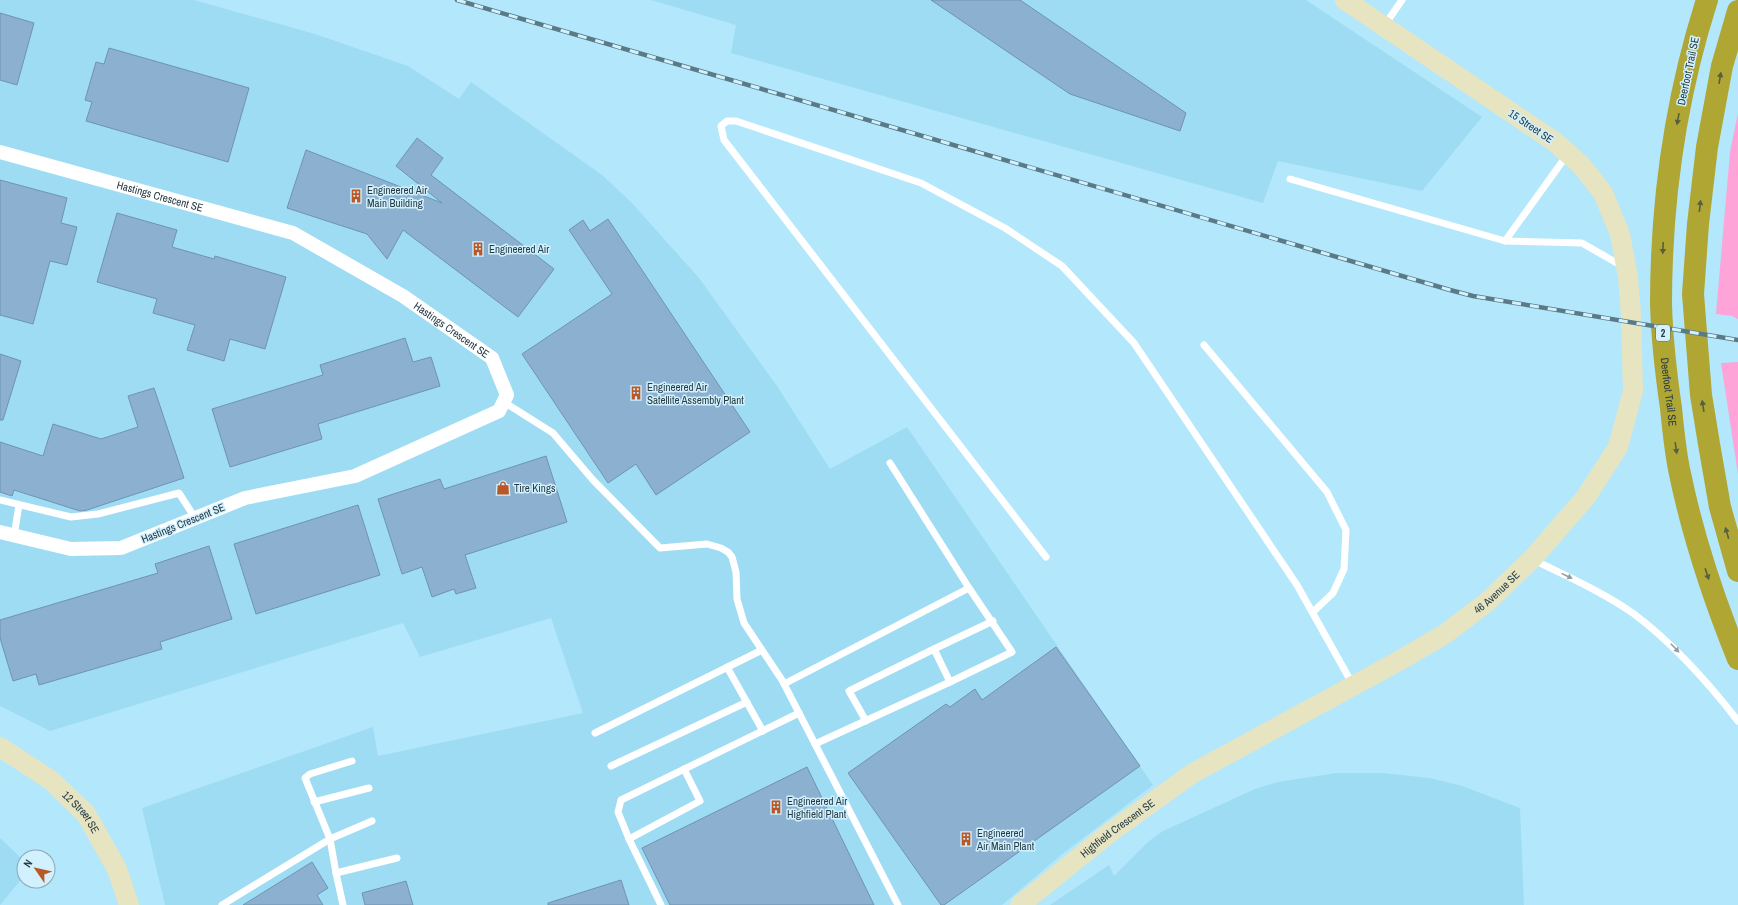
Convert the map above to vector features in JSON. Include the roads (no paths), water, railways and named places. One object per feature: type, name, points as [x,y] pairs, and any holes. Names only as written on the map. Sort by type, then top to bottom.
[{"type":"highway","name":"Deerfoot Trail SE","points":[[1707,0],[1697,30],[1686,80],[1667,188],[1662,277],[1663,343],[1679,467],[1689,514],[1719,612],[1738,659]]},
{"type":"highway","points":[[1738,12],[1722,66],[1707,147],[1698,224],[1694,294],[1702,395],[1707,430],[1720,507],[1738,571]]},
{"type":"street","name":"15 Street SE","points":[[1345,0],[1555,142],[1581,165],[1603,193],[1620,234],[1626,268],[1631,315]]},
{"type":"street","name":"Hastings Crescent SE","points":[[0,152],[293,233],[403,296],[492,358],[507,395],[499,411],[355,476],[245,498],[121,548],[71,549],[0,532]]},
{"type":"street","name":"46 Avenue SE","points":[[1219,759],[1397,662],[1445,634],[1487,602],[1532,559],[1586,497],[1618,447],[1633,391],[1631,315]]},
{"type":"street","name":"12 Street SE","points":[[0,747],[52,782],[86,814],[117,869],[129,905]]},
{"type":"street","name":"Highfield Crescent SE","points":[[1020,905],[1108,834],[1193,773],[1219,759]]},
{"type":"lane","points":[[1384,26],[1402,0]]},
{"type":"lane","points":[[1046,557],[724,140],[721,126],[727,121],[736,121],[921,182],[1005,228],[1062,266],[1134,343],[1297,585],[1353,686]]},
{"type":"lane","points":[[1505,241],[1568,153]]},
{"type":"lane","points":[[1290,179],[1505,241],[1582,243],[1626,268]]},
{"type":"lane","points":[[1204,345],[1327,492],[1346,530],[1344,569],[1333,593],[1313,612]]},
{"type":"lane","points":[[504,402],[554,433],[593,480],[660,548],[707,544],[728,552],[732,557],[736,572],[737,599],[744,623],[784,684],[898,905]]},
{"type":"lane","points":[[815,744],[1012,652],[993,621],[969,588],[890,463]]},
{"type":"lane","points":[[0,500],[71,517],[98,514],[179,493],[195,518]]},
{"type":"lane","points":[[14,536],[19,505]]},
{"type":"lane","points":[[1532,559],[1593,589],[1633,614],[1671,644],[1716,692],[1738,721]]},
{"type":"lane","points":[[784,684],[969,588]]},
{"type":"lane","points":[[866,721],[850,691],[993,621]]},
{"type":"lane","points":[[934,649],[950,682]]},
{"type":"lane","points":[[595,733],[762,650]]},
{"type":"lane","points":[[727,667],[763,731]]},
{"type":"lane","points":[[611,766],[747,702]]},
{"type":"lane","points":[[661,905],[628,839],[618,812],[621,800],[799,714]]},
{"type":"lane","points":[[343,905],[330,838],[305,778],[310,774],[352,761]]},
{"type":"lane","points":[[628,839],[700,801],[684,769]]},
{"type":"lane","points":[[314,802],[369,788]]},
{"type":"lane","points":[[222,905],[330,838],[372,821]]},
{"type":"lane","points":[[336,873],[397,858]]},
{"type":"railway","points":[[457,0],[1450,290],[1473,296],[1738,340]]},
{"type":"place","name":"Engineered Air Main Building","points":[[356,196]]},
{"type":"place","name":"Engineered Air","points":[[478,249]]},
{"type":"place","name":"Engineered Air Satellite Assembly Plant","points":[[636,393]]},
{"type":"place","name":"Tire Kings","points":[[503,488]]},
{"type":"place","name":"Engineered Air Highfield Plant","points":[[776,807]]},
{"type":"place","name":"Engineered Air Main Plant","points":[[966,839]]}]
